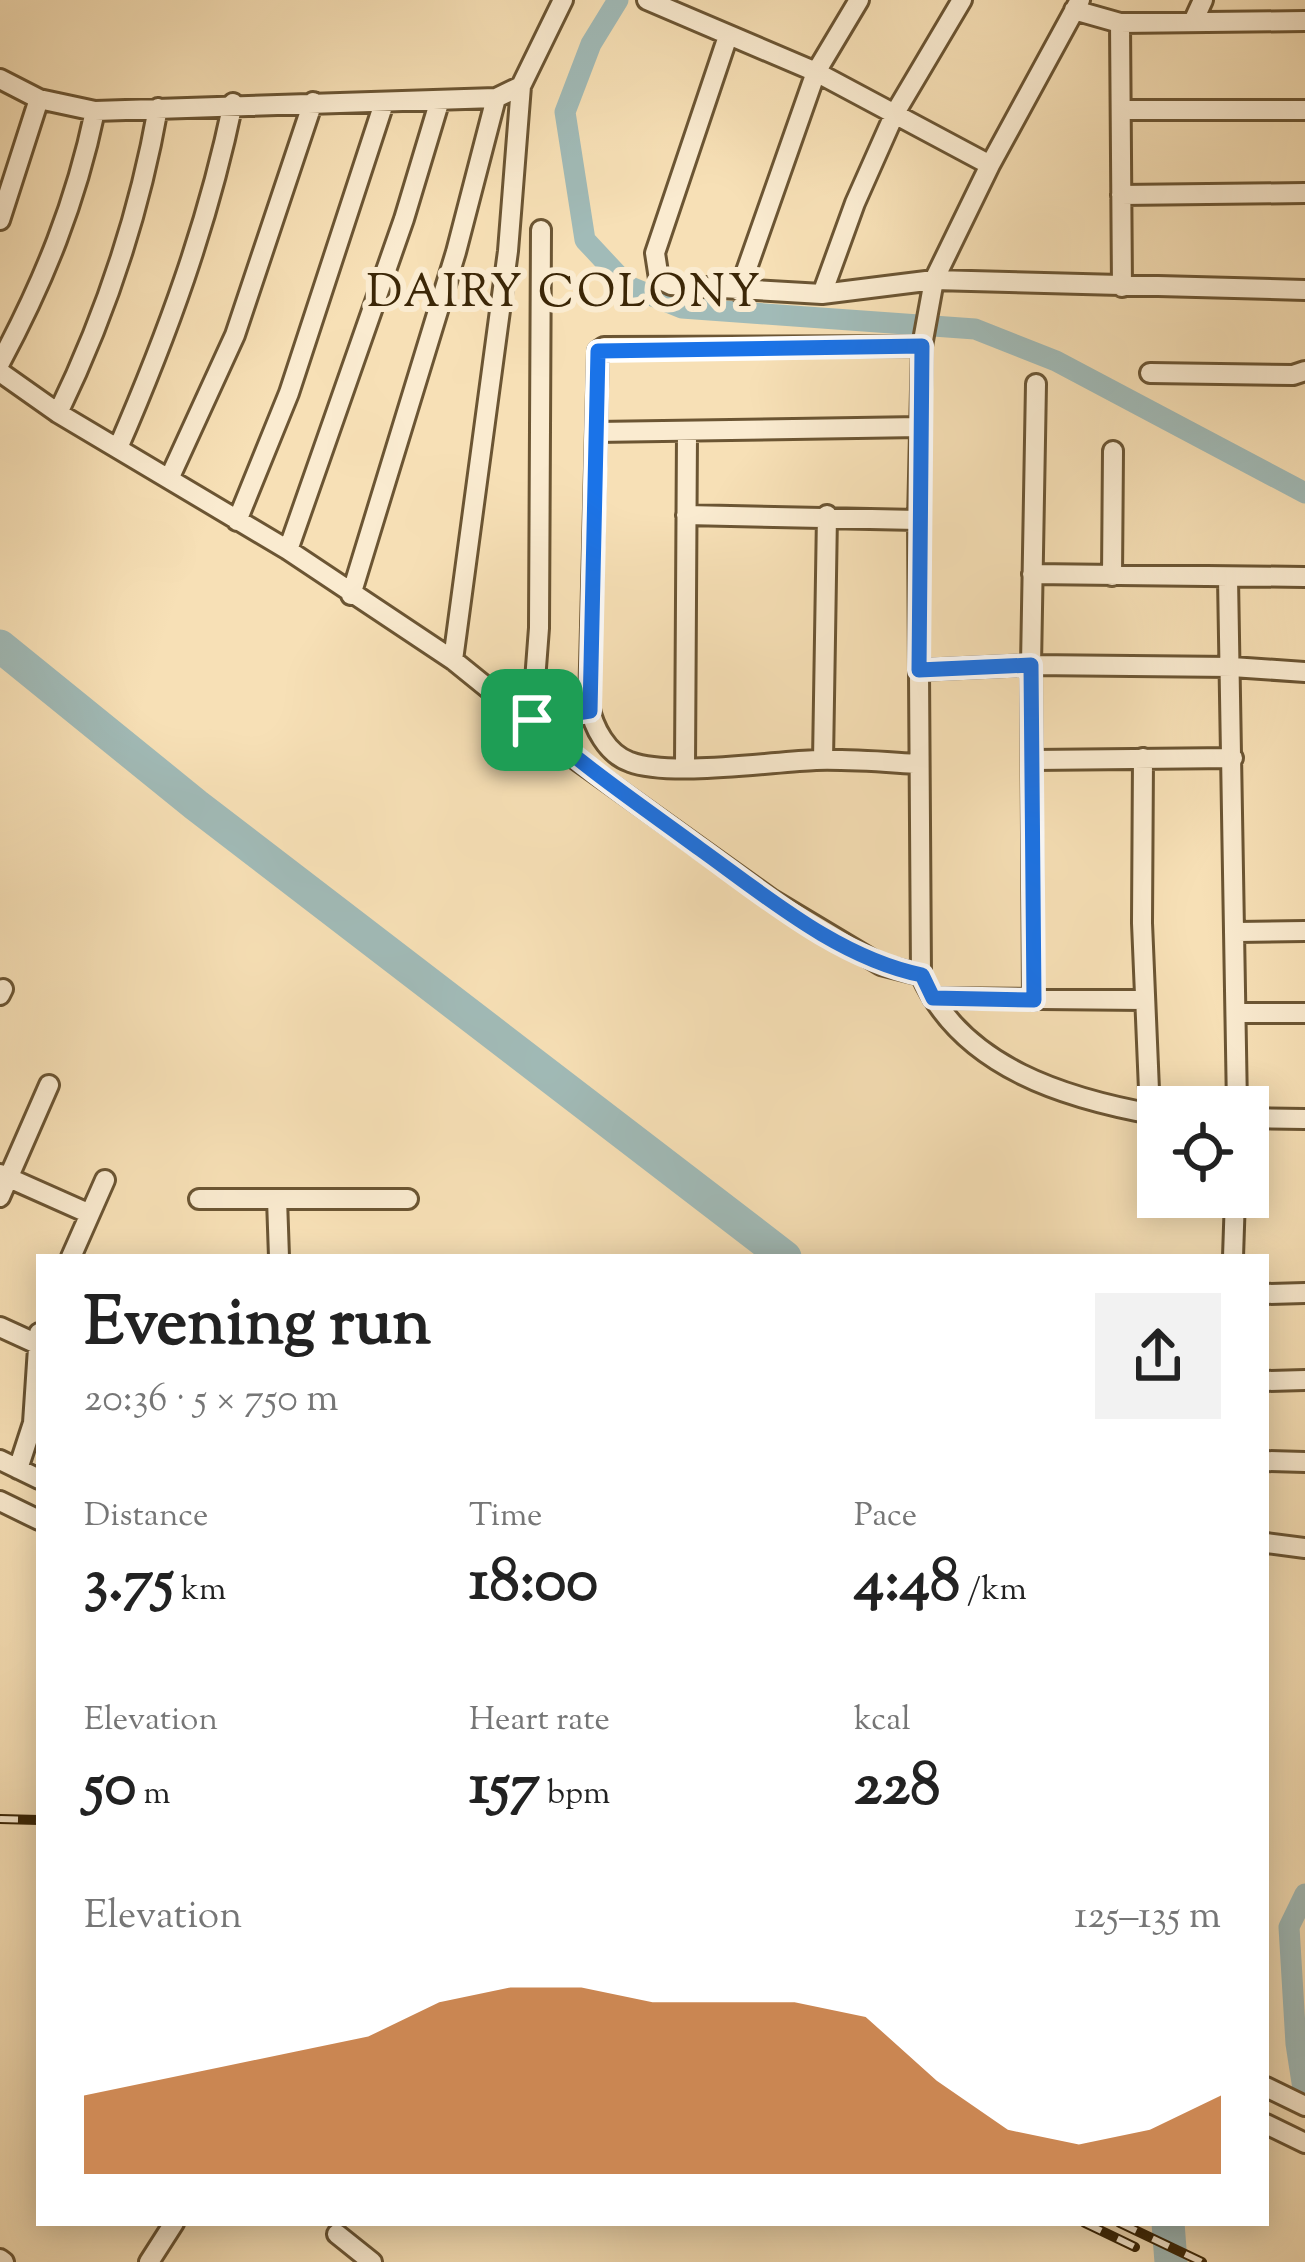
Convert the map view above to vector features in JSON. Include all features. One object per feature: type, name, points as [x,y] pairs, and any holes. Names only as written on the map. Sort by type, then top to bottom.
[{"type":"street","points":[[453,660],[508,250],[521,86],[563,0]]},
{"type":"street","points":[[646,0],[817,71],[990,165]]},
{"type":"street","points":[[740,291],[817,71],[859,0]]},
{"type":"street","points":[[822,294],[895,113],[962,0]]},
{"type":"street","points":[[1193,22],[1203,0]]},
{"type":"street","points":[[1137,1111],[1086,1103],[1044,1088],[969,1037],[933,998],[922,975],[918,520],[922,346],[934,280],[1077,5],[1120,23],[1305,21]]},
{"type":"street","points":[[1120,23],[1122,287]]},
{"type":"street","points":[[728,36],[655,253],[659,279],[671,285],[822,294],[934,280],[1305,290]]},
{"type":"street","points":[[0,79],[39,98],[95,111],[233,103],[439,103],[496,98],[521,86]]},
{"type":"street","points":[[0,220],[39,98]]},
{"type":"street","points":[[352,595],[457,252],[496,98]]},
{"type":"street","points":[[169,479],[235,335],[313,102]]},
{"type":"street","points":[[118,448],[174,320],[215,189],[233,103]]},
{"type":"street","points":[[287,550],[404,219],[439,103]]},
{"type":"street","points":[[237,521],[289,393],[384,104]]},
{"type":"street","points":[[58,413],[89,350],[135,225],[158,108]]},
{"type":"street","points":[[1121,110],[1305,110]]},
{"type":"street","points":[[0,363],[68,219],[95,111]]},
{"type":"street","points":[[1121,195],[1305,193]]},
{"type":"street","points":[[532,720],[539,628],[541,230]]},
{"type":"street","points":[[918,764],[823,760],[654,768],[625,761],[605,742],[590,711],[595,358],[604,347],[922,346]]},
{"type":"street","points":[[1150,373],[1293,375],[1305,370]]},
{"type":"street","points":[[0,372],[58,413],[287,550],[453,660],[574,758],[771,899],[881,965],[922,975]]},
{"type":"street","points":[[1034,1000],[1031,665],[1036,384]]},
{"type":"street","points":[[596,432],[920,427]]},
{"type":"street","points":[[685,766],[687,434]]},
{"type":"street","points":[[1112,576],[1113,451]]},
{"type":"street","points":[[686,515],[918,520]]},
{"type":"street","points":[[823,760],[826,515]]},
{"type":"street","points":[[1032,574],[1305,577]]},
{"type":"street","points":[[1228,578],[1237,1086]]},
{"type":"street","points":[[919,670],[1031,665],[1305,672]]},
{"type":"street","points":[[532,720],[590,711]]},
{"type":"street","points":[[1143,758],[1144,1000],[1152,1086]]},
{"type":"street","points":[[1033,760],[1233,758]]},
{"type":"street","points":[[1237,932],[1305,932]]},
{"type":"street","points":[[933,998],[1144,1000]]},
{"type":"street","points":[[1237,1013],[1305,1013]]},
{"type":"street","points":[[49,1085],[3,1183],[90,1214]]},
{"type":"street","points":[[1269,1118],[1305,1119]]},
{"type":"street","points":[[72,1254],[105,1180]]},
{"type":"street","points":[[200,1199],[408,1199]]},
{"type":"street","points":[[278,1199],[279,1254]]},
{"type":"street","points":[[1233,1254],[1234,1218]]},
{"type":"street","points":[[1269,1294],[1305,1293]]},
{"type":"street","points":[[0,1327],[36,1338]]},
{"type":"street","points":[[36,1359],[33,1423],[9,1464],[36,1478]]},
{"type":"street","points":[[1269,1381],[1305,1380]]},
{"type":"street","points":[[1269,1461],[1305,1462]]},
{"type":"street","points":[[0,1502],[36,1519]]},
{"type":"street","points":[[1269,1543],[1305,1548]]},
{"type":"street","points":[[1269,2088],[1305,2106]]},
{"type":"street","points":[[1269,2125],[1305,2143]]},
{"type":"street","points":[[149,2262],[171,2226]]},
{"type":"street","points":[[337,2234],[372,2262]]},
{"type":"waterway","points":[[618,0],[591,44],[565,112],[585,240],[628,286],[682,308],[975,329],[1056,361],[1305,493]]},
{"type":"waterway","points":[[0,646],[196,805],[781,1254]]},
{"type":"waterway","points":[[1305,1894],[1289,1927],[1296,2044],[1305,2102]]},
{"type":"waterway","points":[[1168,2226],[1171,2262]]},
{"type":"railway","points":[[0,1819],[36,1820]]},
{"type":"railway","points":[[1091,2226],[1135,2247]]},
{"type":"railway","points":[[1126,2226],[1202,2262]]},
{"type":"district","name":"DAIRY COLONY","points":[[565,295]]},
{"type":"route","points":[[922,346],[919,670],[1031,665],[1034,1000],[933,998],[922,975],[881,965],[771,899],[574,758],[532,720],[590,711],[598,351],[604,347],[922,346]]}]
